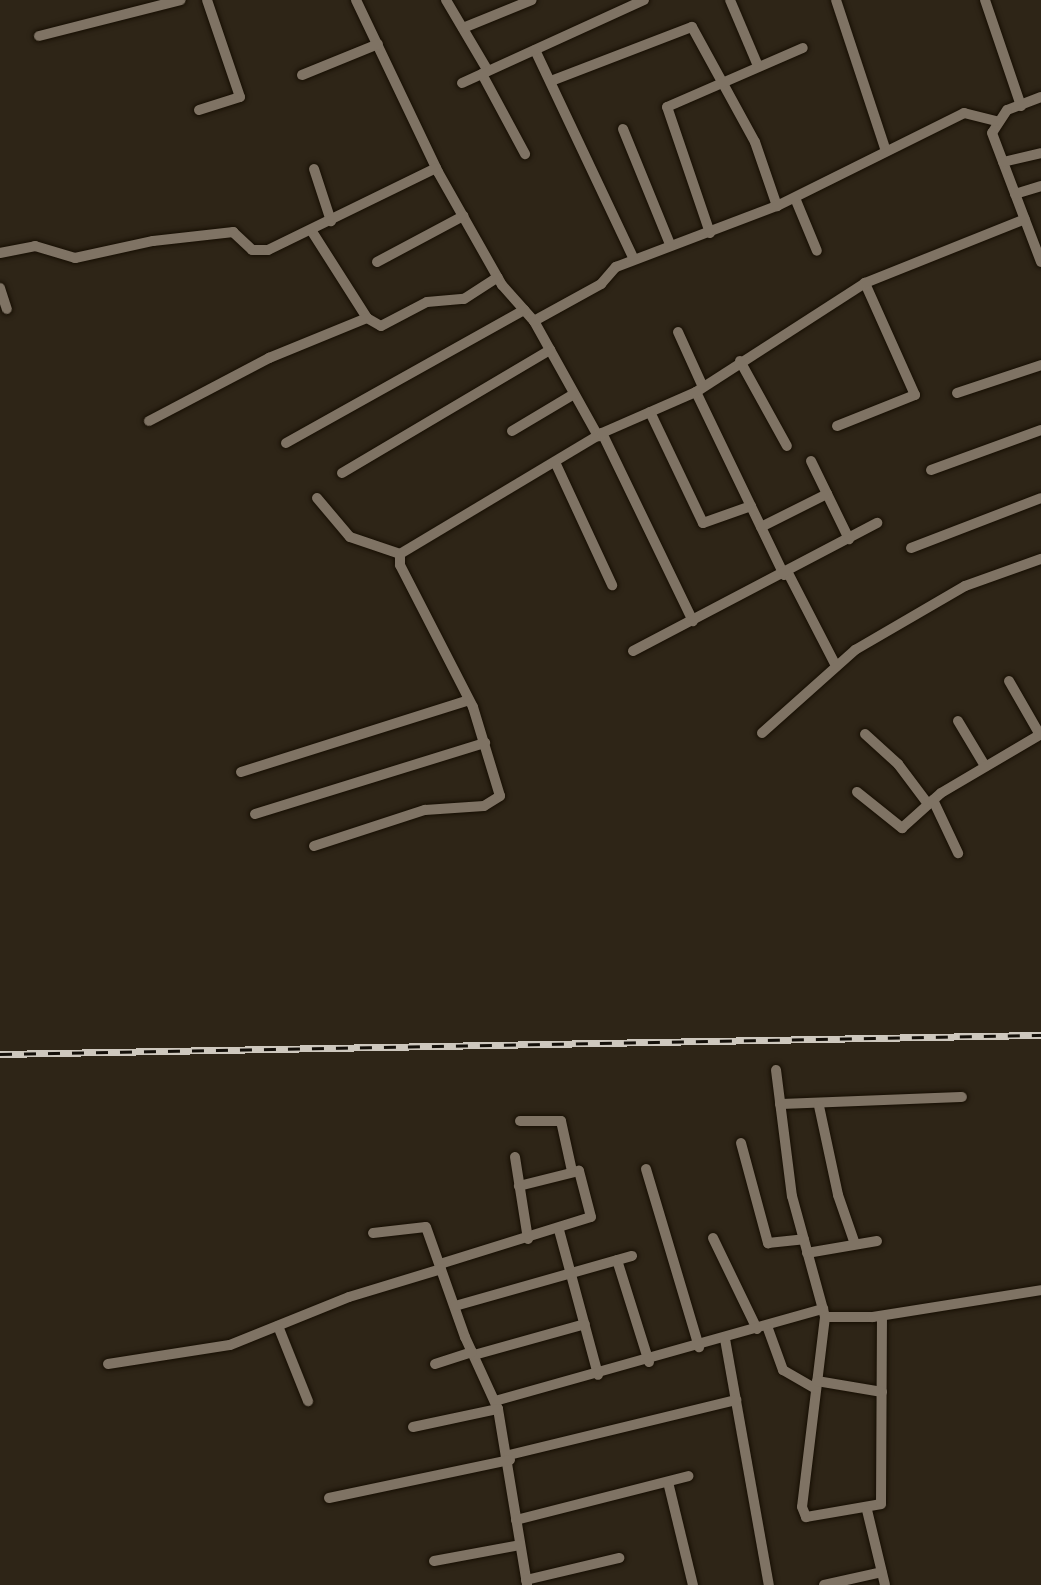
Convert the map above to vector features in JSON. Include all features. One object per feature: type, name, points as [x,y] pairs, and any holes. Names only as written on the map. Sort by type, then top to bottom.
[{"type":"street","points":[[39,36],[181,0]]},
{"type":"street","points":[[199,110],[240,97],[207,0]]},
{"type":"street","points":[[356,0],[436,168],[498,277],[534,321],[600,435],[693,621]]},
{"type":"street","points":[[446,0],[525,154]]},
{"type":"street","points":[[463,28],[530,0]]},
{"type":"street","points":[[462,83],[644,0]]},
{"type":"street","points":[[730,0],[758,66]]},
{"type":"street","points":[[836,0],[885,148]]},
{"type":"street","points":[[985,0],[1021,106]]},
{"type":"street","points":[[551,81],[689,27],[695,29],[755,142],[777,206]]},
{"type":"street","points":[[302,75],[378,44]]},
{"type":"street","points":[[710,233],[666,111],[669,104],[803,48]]},
{"type":"street","points":[[535,50],[634,259]]},
{"type":"street","points":[[1041,97],[996,121],[992,133],[1041,262]]},
{"type":"street","points":[[534,321],[634,259],[777,206],[857,170],[885,148],[964,113],[996,121]]},
{"type":"street","points":[[623,129],[670,244]]},
{"type":"street","points":[[1003,162],[1041,153]]},
{"type":"street","points":[[0,253],[35,246],[75,258],[153,241],[233,232],[259,252],[331,221],[436,168]]},
{"type":"street","points":[[314,169],[331,221]]},
{"type":"street","points":[[1015,194],[1041,186]]},
{"type":"street","points":[[795,198],[817,251]]},
{"type":"street","points":[[377,262],[463,216]]},
{"type":"street","points":[[317,498],[350,537],[400,554],[600,435],[699,390],[865,283],[1025,219]]},
{"type":"street","points":[[311,230],[367,318]]},
{"type":"street","points":[[149,421],[269,358],[367,318],[389,325],[427,302],[464,299],[498,277]]},
{"type":"street","points":[[837,426],[915,395],[865,283]]},
{"type":"street","points":[[0,288],[7,309]]},
{"type":"street","points":[[286,443],[524,310]]},
{"type":"street","points":[[678,332],[699,390],[751,506],[836,666]]},
{"type":"street","points":[[342,473],[550,350]]},
{"type":"street","points":[[740,361],[787,446]]},
{"type":"street","points":[[957,393],[1041,365]]},
{"type":"street","points":[[512,431],[574,394]]},
{"type":"street","points":[[650,412],[703,523],[751,506]]},
{"type":"street","points":[[931,470],[1041,430]]},
{"type":"street","points":[[811,461],[849,539]]},
{"type":"street","points":[[555,462],[612,585]]},
{"type":"street","points":[[761,527],[827,494]]},
{"type":"street","points":[[911,548],[1041,498]]},
{"type":"street","points":[[633,651],[786,574],[877,523]]},
{"type":"street","points":[[314,846],[425,810],[496,802],[500,789],[469,700],[400,565],[400,554]]},
{"type":"street","points":[[762,733],[836,666],[965,586],[1041,559]]},
{"type":"street","points":[[857,792],[898,829],[930,802],[1041,735],[1009,681]]},
{"type":"street","points":[[241,772],[469,700]]},
{"type":"street","points":[[958,721],[985,766]]},
{"type":"street","points":[[865,734],[902,768],[930,802],[958,853]]},
{"type":"street","points":[[255,814],[485,743]]},
{"type":"street","points":[[776,1070],[789,1182],[824,1313],[803,1512],[812,1519],[867,1510],[882,1500],[882,1316]]},
{"type":"street","points":[[780,1104],[819,1106],[962,1097]]},
{"type":"street","points":[[819,1106],[838,1195],[855,1244]]},
{"type":"street","points":[[520,1121],[561,1121],[572,1171]]},
{"type":"street","points":[[741,1143],[768,1243],[804,1239]]},
{"type":"street","points":[[515,1157],[528,1239]]},
{"type":"street","points":[[646,1169],[699,1347]]},
{"type":"street","points":[[108,1364],[230,1345],[349,1297],[591,1217],[580,1173],[572,1171],[519,1186]]},
{"type":"street","points":[[373,1233],[424,1225],[473,1353],[497,1405],[510,1458],[525,1584],[619,1558]]},
{"type":"street","points":[[559,1230],[598,1375]]},
{"type":"street","points":[[713,1238],[783,1370],[816,1385],[882,1392]]},
{"type":"street","points":[[807,1253],[877,1241]]},
{"type":"street","points":[[455,1306],[632,1256]]},
{"type":"street","points":[[617,1260],[649,1362]]},
{"type":"street","points":[[413,1427],[824,1313],[882,1316],[1041,1290]]},
{"type":"street","points":[[435,1364],[585,1324]]},
{"type":"street","points":[[278,1326],[308,1401]]},
{"type":"street","points":[[725,1339],[769,1585]]},
{"type":"street","points":[[329,1498],[510,1458],[736,1400]]},
{"type":"street","points":[[516,1520],[688,1476]]},
{"type":"street","points":[[668,1482],[693,1585]]},
{"type":"street","points":[[867,1510],[885,1585]]},
{"type":"street","points":[[434,1561],[520,1545]]},
{"type":"street","points":[[824,1585],[882,1572]]},
{"type":"railway","points":[[0,1054],[1041,1035]]}]
